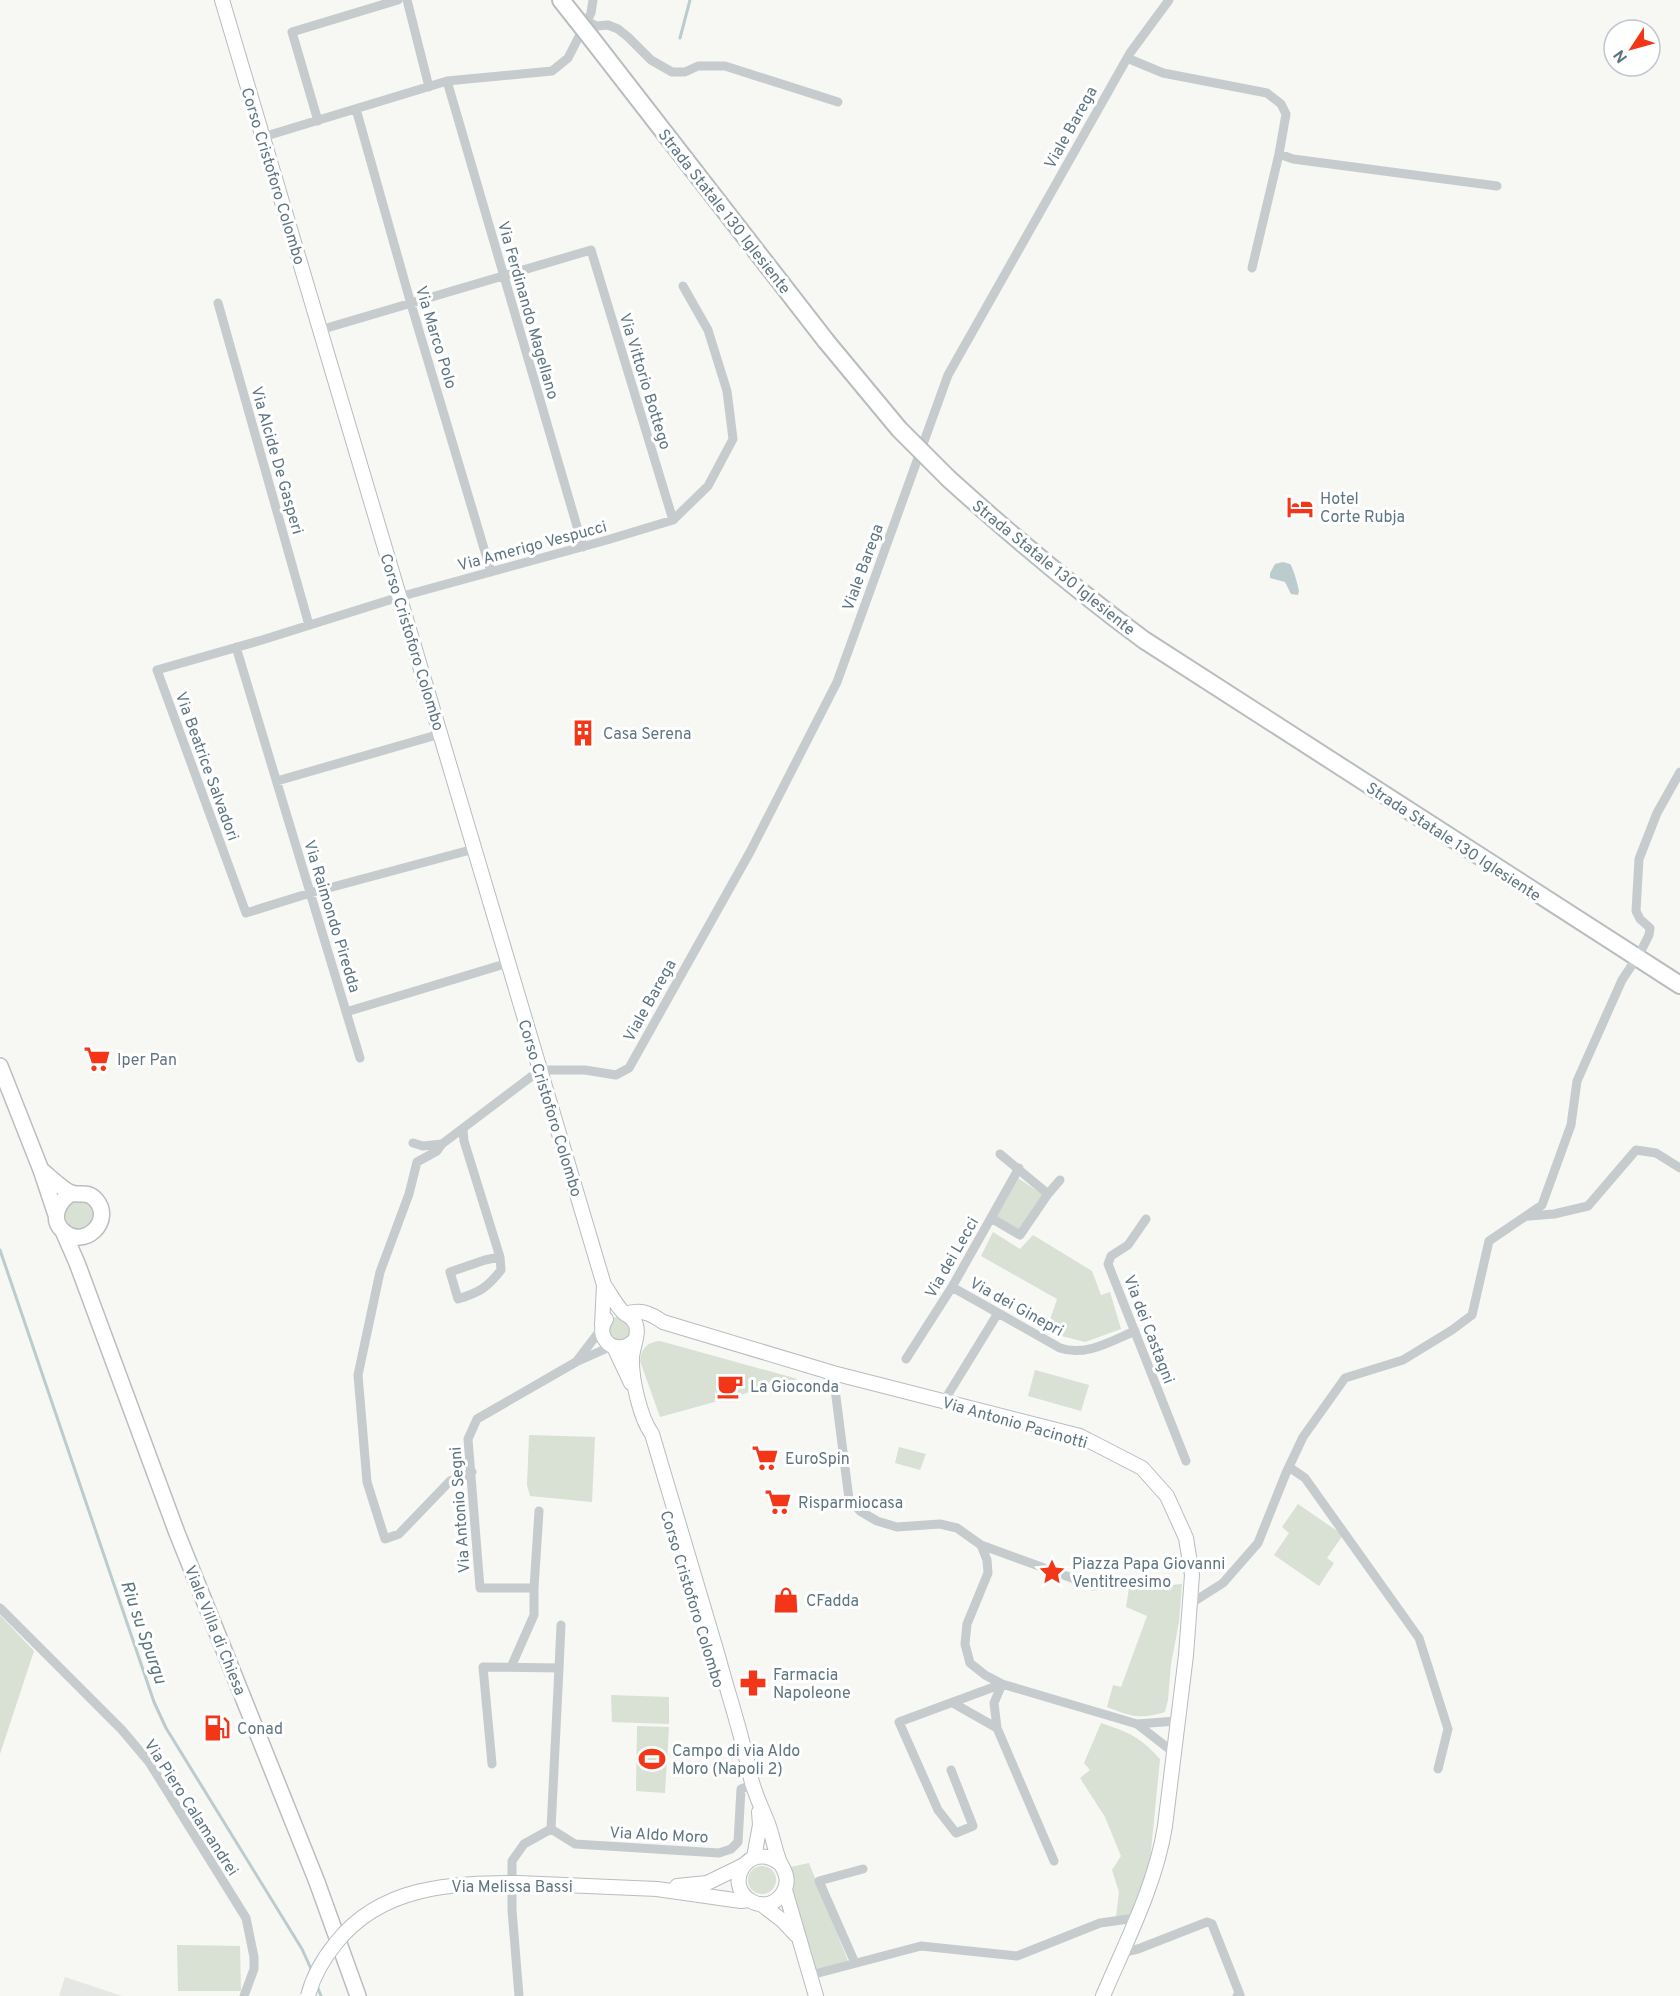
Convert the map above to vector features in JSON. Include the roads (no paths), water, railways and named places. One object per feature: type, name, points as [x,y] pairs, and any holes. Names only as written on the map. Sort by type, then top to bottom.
[{"type":"highway","name":"Strada Statale 130 Iglesiente","points":[[561,0],[582,20],[591,38],[826,341],[899,429],[949,479],[1050,568],[1144,640],[1680,985]]},
{"type":"main road","name":"Viale Villa di Chiesa","points":[[0,1066],[41,1170],[59,1226],[77,1263],[177,1533],[317,1882],[358,1996]]},
{"type":"main road","points":[[41,1170],[72,1193]]},
{"type":"main road","points":[[56,1215],[60,1202],[72,1193],[79,1192],[92,1197],[100,1208],[100,1223],[97,1229],[84,1237],[69,1235],[63,1231]]},
{"type":"main road","points":[[77,1263],[84,1237]]},
{"type":"street","name":"Corso Cristoforo Colombo","points":[[222,0],[604,1285],[603,1337],[613,1347],[637,1396]]},
{"type":"street","points":[[318,121],[292,32],[398,0]]},
{"type":"street","points":[[406,0],[429,87]]},
{"type":"street","points":[[263,138],[447,81],[552,71],[568,58],[582,20],[591,13],[593,0]]},
{"type":"street","name":"Viale Barega","points":[[540,1070],[585,1070],[616,1075],[629,1068],[750,852],[837,682],[948,375],[1127,58],[1169,0]]},
{"type":"street","points":[[582,20],[596,26],[608,25],[618,29],[651,60],[672,72],[685,72],[698,66],[726,66],[838,102]]},
{"type":"street","points":[[1127,58],[1163,73],[1266,93],[1281,104],[1286,114],[1279,154],[1252,268]]},
{"type":"street","name":"Via Ferdinando Magellano","points":[[447,81],[583,547]]},
{"type":"street","name":"Via Marco Polo","points":[[356,109],[491,572]]},
{"type":"street","points":[[1279,154],[1293,159],[1497,186]]},
{"type":"street","name":"Via Vittorio Bottego","points":[[504,276],[591,250],[673,520]]},
{"type":"street","points":[[320,330],[504,276]]},
{"type":"street","points":[[673,520],[708,486],[732,439],[727,391],[708,330],[683,286]]},
{"type":"street","name":"Via Alcide De Gasperi","points":[[218,303],[309,625]]},
{"type":"street","name":"Via Amerigo Vespucci","points":[[309,625],[399,597],[673,520]]},
{"type":"street","name":"Via Beatrice Salvadori","points":[[309,625],[157,670],[246,913],[310,893]]},
{"type":"street","name":"Via Raimondo Piredda","points":[[236,647],[360,1058]]},
{"type":"street","points":[[277,782],[440,734]]},
{"type":"street","points":[[1642,949],[1650,928],[1640,919],[1636,910],[1640,859],[1657,813],[1680,772]]},
{"type":"street","points":[[310,893],[474,849]]},
{"type":"street","points":[[1190,1604],[1223,1583],[1258,1543],[1303,1437],[1345,1378],[1403,1360],[1472,1315],[1490,1241],[1542,1205],[1571,1125],[1577,1081],[1622,981],[1634,962]]},
{"type":"street","points":[[346,1012],[508,963]]},
{"type":"street","points":[[472,1472],[450,1481],[399,1534],[385,1539],[367,1482],[358,1375],[380,1272],[409,1194],[417,1162],[437,1151],[442,1144],[540,1070]]},
{"type":"street","points":[[463,1130],[464,1141],[500,1257],[501,1269],[493,1281],[479,1292],[458,1299],[450,1272],[500,1257]]},
{"type":"street","points":[[413,1143],[423,1146],[442,1144]]},
{"type":"street","points":[[1526,1216],[1554,1214],[1588,1206],[1636,1150],[1656,1154],[1680,1167]]},
{"type":"street","points":[[1000,1154],[1048,1194]]},
{"type":"street","name":"Via dei Lecci","points":[[906,1359],[952,1287],[1019,1168]]},
{"type":"street","points":[[991,1218],[1020,1235],[1060,1180]]},
{"type":"street","name":"Via dei Castagni","points":[[1146,1219],[1128,1245],[1111,1256],[1108,1264],[1186,1461]]},
{"type":"street","name":"Corso Cristoforo Colombo","points":[[604,1285],[625,1313],[636,1323],[632,1360],[637,1396],[645,1425],[652,1434],[692,1568],[744,1748],[750,1779],[767,1821],[779,1863],[786,1875],[785,1890],[816,1996]]},
{"type":"street","name":"Via dei Ginepri","points":[[952,1287],[1060,1348],[1076,1352],[1095,1348],[1135,1331]]},
{"type":"street","name":"Via Antonio Pacinotti","points":[[625,1313],[637,1311],[650,1314],[663,1322],[833,1372],[1080,1437],[1142,1468],[1167,1496],[1186,1538],[1192,1575],[1185,1654],[1161,1851],[1103,1996]]},
{"type":"street","points":[[602,1327],[608,1317],[625,1313]]},
{"type":"street","points":[[944,1401],[998,1313]]},
{"type":"street","points":[[613,1347],[625,1347],[646,1326],[663,1322]]},
{"type":"street","name":"Via Antonio Segni","points":[[576,1362],[602,1327]]},
{"type":"street","name":"Via Antonio Segni","points":[[534,1588],[480,1588],[468,1439],[477,1419],[576,1362],[613,1347]]},
{"type":"street","points":[[833,1372],[849,1499],[860,1511],[877,1521],[897,1527],[940,1524],[957,1528],[981,1545],[1094,1587]]},
{"type":"street","points":[[1289,1467],[1305,1478],[1419,1638],[1448,1729],[1438,1770]]},
{"type":"street","points":[[511,1667],[534,1615],[539,1511]]},
{"type":"street","points":[[981,1545],[987,1560],[988,1574],[967,1624],[964,1644],[970,1663],[985,1676],[1002,1684],[1137,1724],[1173,1752]]},
{"type":"street","name":"Via Piero Calamandrei","points":[[0,1608],[122,1730],[155,1772],[246,1918],[254,1957],[254,1969],[244,1996]]},
{"type":"street","points":[[519,1996],[512,1910],[512,1861],[525,1844],[551,1829],[561,1625]]},
{"type":"street","points":[[492,1764],[483,1667],[559,1668]]},
{"type":"street","points":[[951,1770],[973,1826],[956,1833],[938,1810],[899,1722],[1002,1684]]},
{"type":"street","points":[[1002,1684],[994,1703],[997,1728],[1054,1861]]},
{"type":"street","points":[[952,1703],[997,1728]]},
{"type":"street","points":[[1137,1724],[1176,1720]]},
{"type":"street","name":"Via Aldo Moro","points":[[551,1829],[575,1844],[719,1853],[731,1849],[738,1842],[741,1790],[750,1779]]},
{"type":"street","name":"Corso Cristoforo Colombo","points":[[759,1804],[760,1825],[749,1861],[739,1874],[741,1891],[783,1921],[800,1939]]},
{"type":"street","points":[[749,1861],[767,1856],[779,1863]]},
{"type":"street","name":"Via Melissa Bassi","points":[[657,1889],[707,1883],[749,1861]]},
{"type":"street","points":[[855,1963],[819,1881],[863,1869]]},
{"type":"street","name":"Via Melissa Bassi","points":[[308,1996],[317,1970],[327,1954],[356,1922],[377,1907],[436,1886],[518,1883],[657,1889],[755,1902]]},
{"type":"street","points":[[755,1902],[775,1901],[785,1890]]},
{"type":"street","points":[[811,1975],[921,1946],[1017,1956],[1100,1923],[1136,1918]]},
{"type":"street","points":[[1121,1953],[1138,1949],[1207,1922],[1212,1924],[1240,1995],[1237,1996]]},
{"type":"waterway","points":[[680,38],[690,0]]},
{"type":"waterway","name":"Riu su Spurgu","points":[[0,1250],[154,1702],[166,1728],[302,1949],[312,1971]]},
{"type":"waterway","name":"Riu su Spurgu","points":[[317,1986],[321,1996]]},
{"type":"place","name":"Hotel Corte Rubja","points":[[1300,507]]},
{"type":"place","name":"Casa Serena","points":[[583,733]]},
{"type":"place","name":"Iper Pan","points":[[97,1059]]},
{"type":"place","name":"La Gioconda","points":[[730,1386]]},
{"type":"place","name":"EuroSpin","points":[[765,1458]]},
{"type":"place","name":"Risparmiocasa","points":[[778,1502]]},
{"type":"place","name":"Piazza Papa Giovanni Ventitreesimo","points":[[1052,1572]]},
{"type":"place","name":"CFadda","points":[[786,1600]]},
{"type":"place","name":"Farmacia Napoleone","points":[[753,1683]]},
{"type":"place","name":"Conad","points":[[217,1728]]},
{"type":"place","name":"Campo di via Aldo Moro (Napoli 2)","points":[[652,1759]]}]
